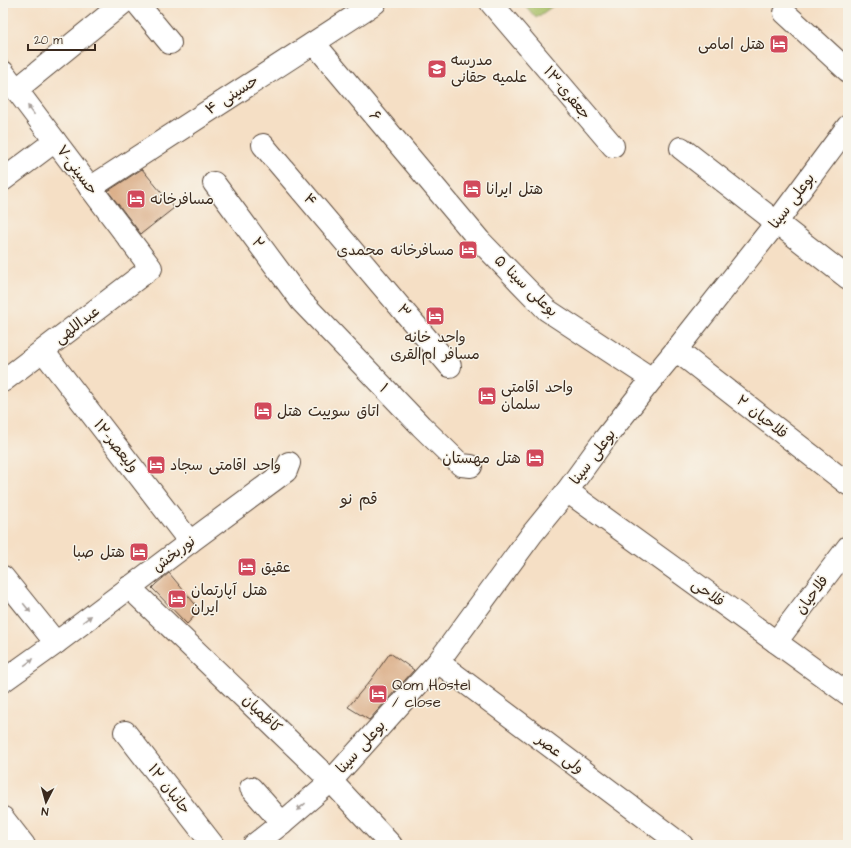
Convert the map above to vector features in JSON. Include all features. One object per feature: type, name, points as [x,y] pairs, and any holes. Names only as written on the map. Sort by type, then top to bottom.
[{"type":"street","points":[[16,90],[123,3]]},
{"type":"street","points":[[137,3],[170,44]]},
{"type":"street","name":"حسینی ۴","points":[[90,188],[314,43],[352,9],[375,3]]},
{"type":"street","name":"جعفری-۱۳","points":[[491,3],[613,146]]},
{"type":"street","points":[[785,13],[848,71]]},
{"type":"street","name":"۶","points":[[314,43],[436,189]]},
{"type":"street","name":"حسینی-۷","points":[[3,72],[151,268]]},
{"type":"street","name":"بوعلی سینا","points":[[254,845],[331,782],[438,662],[532,534],[567,491],[604,440],[776,223],[848,126]]},
{"type":"street","points":[[3,180],[55,141]]},
{"type":"street","name":"۴","points":[[263,145],[357,256]]},
{"type":"street","points":[[681,148],[848,278]]},
{"type":"street","name":"۲","points":[[214,183],[302,302]]},
{"type":"street","name":"بوعلی سینا ۵","points":[[436,189],[480,241],[547,310],[652,379]]},
{"type":"street","name":"۳","points":[[357,256],[450,366]]},
{"type":"street","name":"عبداللهی","points":[[3,381],[151,268]]},
{"type":"street","name":"۱","points":[[302,302],[420,426],[462,465],[471,466]]},
{"type":"street","name":"فلاحیان ۲","points":[[676,350],[848,484]]},
{"type":"street","name":"ولیعصر-۱۲","points":[[43,351],[190,542]]},
{"type":"street","name":"نوربخش","points":[[3,681],[286,471],[289,463]]},
{"type":"street","name":"فلاحی","points":[[567,491],[848,694]]},
{"type":"street","name":"فلاحیان","points":[[776,642],[848,548]]},
{"type":"street","points":[[3,577],[56,643]]},
{"type":"street","name":"کاظمیان","points":[[129,587],[331,782],[391,845]]},
{"type":"street","name":"ولی عصر","points":[[438,662],[682,845]]},
{"type":"street","name":"جانبان ۱۲","points":[[125,732],[213,845]]},
{"type":"street","points":[[251,788],[282,823]]},
{"type":"street","points":[[3,818],[24,845]]},
{"type":"green space","points":[[523,3],[557,3],[536,18]]},
{"type":"building","name":"مسافرخانه","points":[[142,169],[174,208],[141,234],[108,191]]},
{"type":"building","name":"هتل آپارتمان ایران","points":[[169,573],[200,610],[187,624],[152,588]]},
{"type":"building","name":"Qom Hostel / close","points":[[390,653],[414,670],[369,720],[348,707],[370,681]]},
{"type":"place","name":"هتل امامی","points":[[779,44]]},
{"type":"place","name":"مدرسه علمیه حقانی","points":[[437,69]]},
{"type":"place","name":"هتل ایرانا","points":[[472,189]]},
{"type":"place","name":"مسافرخانه","points":[[136,199]]},
{"type":"place","name":"مسافرخانه محمدی","points":[[468,250]]},
{"type":"place","name":"واحد خانه مسافر ام‌القری","points":[[435,316]]},
{"type":"place","name":"واحد اقامتی سلمان","points":[[487,396]]},
{"type":"place","name":"اتاق سوییت هتل","points":[[263,411]]},
{"type":"place","name":"هتل مهستان","points":[[535,458]]},
{"type":"place","name":"واحد اقامتی سجاد","points":[[156,465]]},
{"type":"place","name":"هتل صبا","points":[[139,552]]},
{"type":"place","name":"عقیق","points":[[247,567]]},
{"type":"place","name":"هتل آپارتمان ایران","points":[[177,599]]},
{"type":"place","name":"Qom Hostel / close","points":[[378,694]]},
{"type":"district","name":"قم نو","points":[[359,499]]}]
